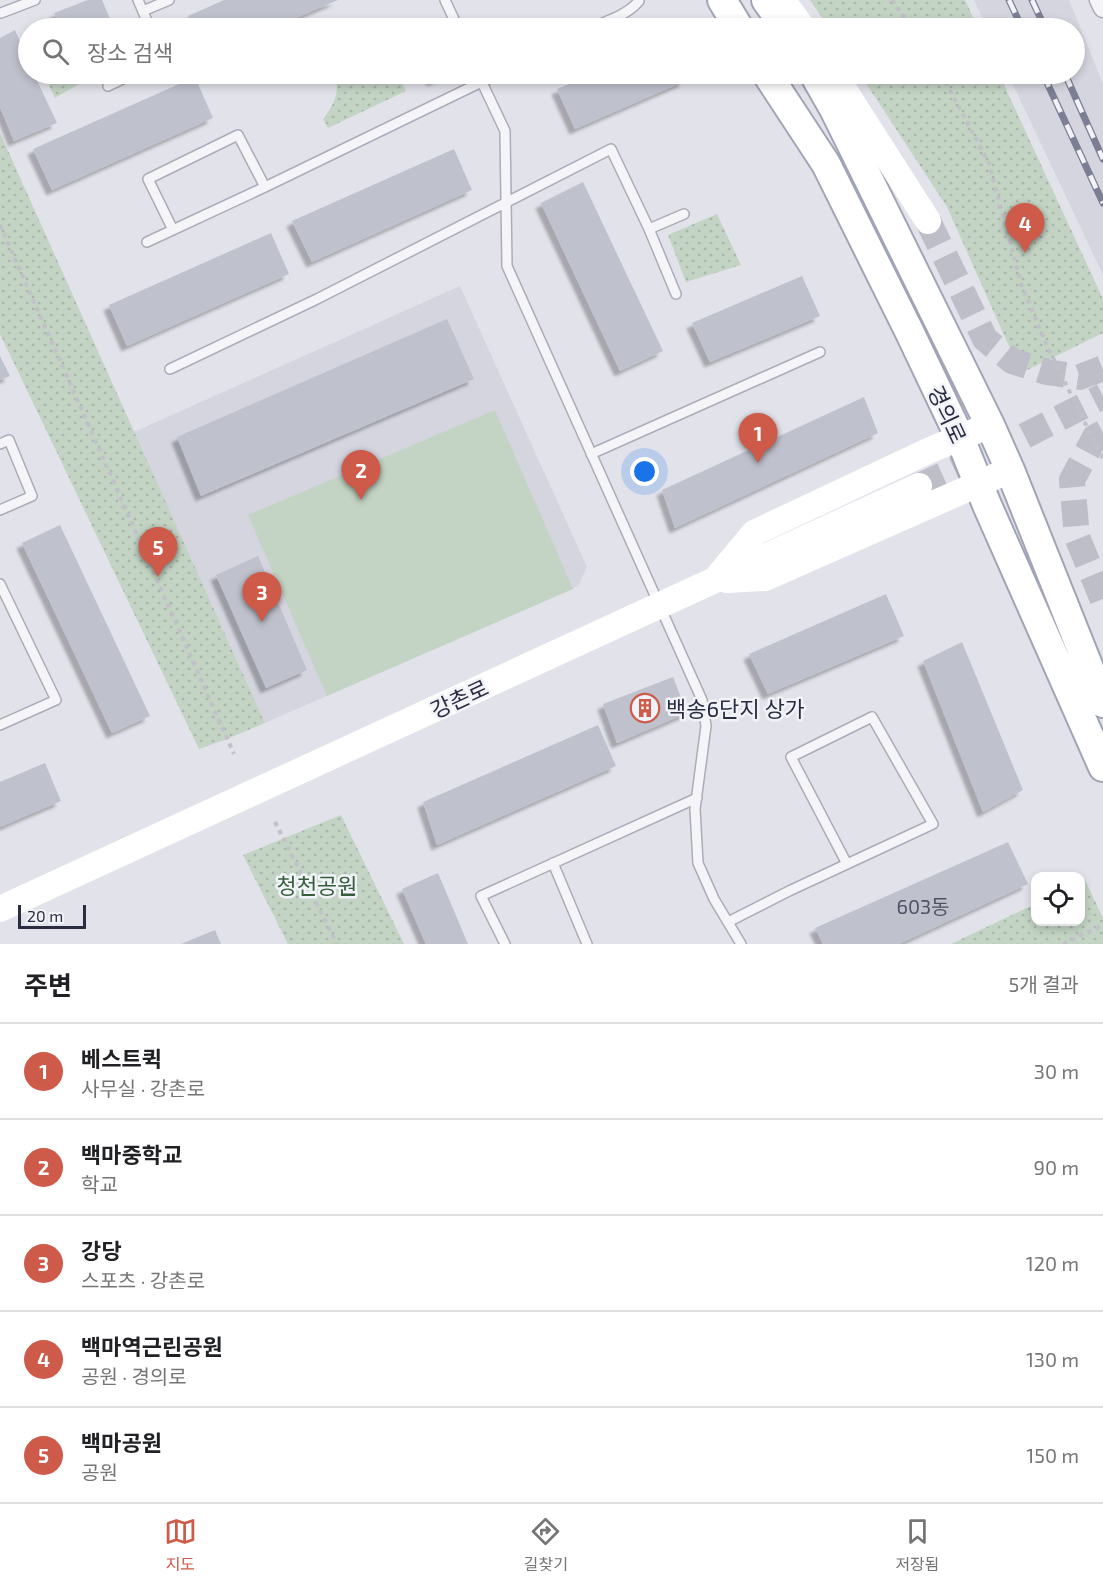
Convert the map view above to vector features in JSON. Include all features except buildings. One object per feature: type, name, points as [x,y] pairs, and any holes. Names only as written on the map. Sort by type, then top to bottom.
[{"type":"main road","points":[[722,0],[733,18]]},
{"type":"main road","points":[[766,0],[779,18]]},
{"type":"main road","points":[[782,0],[796,18]]},
{"type":"main road","name":"경의로","points":[[774,84],[826,164],[960,438],[978,484],[1103,767]]},
{"type":"main road","name":"경의로","points":[[820,84],[990,425],[1103,703]]},
{"type":"main road","points":[[840,84],[928,221]]},
{"type":"main road","points":[[715,580],[754,533],[990,425]]},
{"type":"main road","points":[[715,580],[765,578],[1010,470]]},
{"type":"main road","name":"강촌로","points":[[0,909],[919,486]]},
{"type":"street","points":[[1100,0],[1103,8]]},
{"type":"lane","points":[[1,13],[35,0]]},
{"type":"lane","points":[[138,0],[146,18]]},
{"type":"lane","points":[[143,11],[169,0]]},
{"type":"lane","points":[[445,0],[453,18]]},
{"type":"lane","points":[[616,18],[631,10],[639,1]]},
{"type":"lane","points":[[108,86],[112,84]]},
{"type":"lane","points":[[147,242],[265,187],[466,84]]},
{"type":"lane","points":[[483,84],[505,131],[507,266],[702,700],[706,726],[695,809],[698,863],[714,899],[741,944]]},
{"type":"lane","points":[[173,230],[148,179],[238,135],[265,187]]},
{"type":"lane","points":[[170,369],[317,299],[611,149],[649,229],[676,294]]},
{"type":"lane","points":[[649,229],[684,214]]},
{"type":"lane","points":[[591,454],[820,352]]},
{"type":"lane","points":[[0,444],[9,440],[33,496],[0,510]]},
{"type":"lane","points":[[0,584],[56,700],[0,725]]},
{"type":"lane","points":[[728,922],[933,824],[872,717],[792,757],[847,864]]},
{"type":"lane","points":[[504,944],[481,896],[697,798]]},
{"type":"lane","points":[[553,863],[586,944]]},
{"type":"path","points":[[892,0],[904,18]]},
{"type":"path","points":[[946,84],[988,163],[1020,284],[1047,346],[1103,459]]},
{"type":"path","points":[[0,225],[234,754]]},
{"type":"path","points":[[275,822],[338,944]]},
{"type":"path","points":[[1063,944],[1103,925]]},
{"type":"shaded area","points":[[974,0],[1069,0],[1076,18],[982,18]]},
{"type":"shaded area","points":[[1085,40],[1103,84],[1103,275],[1013,84],[1085,84]]},
{"type":"shaded area","points":[[460,286],[587,567],[578,586],[265,723],[134,432]]},
{"type":"green space","points":[[810,0],[965,0],[973,18],[822,18]]},
{"type":"green space","points":[[49,84],[79,84],[55,98]]},
{"type":"green space","points":[[337,84],[402,84],[406,91],[328,128],[323,119],[335,98]]},
{"type":"green space","points":[[867,84],[1004,84],[1103,299],[1103,333],[1021,373],[947,207]]},
{"type":"green space","points":[[0,133],[265,723],[199,749],[0,334]]},
{"type":"green space","points":[[717,214],[741,265],[686,282],[668,235]]},
{"type":"green space","points":[[495,410],[573,589],[327,696],[248,515]]},
{"type":"green space","name":"청천공원","points":[[341,815],[404,944],[288,944],[243,855]]},
{"type":"green space","points":[[1085,880],[1103,918],[1103,944],[951,944],[1031,906],[1031,926],[1085,926]]},
{"type":"tunnel","points":[[928,221],[985,339],[1012,361],[1047,372],[1080,377],[1103,368]]},
{"type":"tunnel","points":[[919,486],[979,459],[1103,396]]},
{"type":"tunnel","points":[[1103,433],[1095,437],[1072,480],[1077,537],[1103,600]]},
{"type":"railway","points":[[1009,0],[1017,18]]},
{"type":"railway","points":[[1032,0],[1040,18]]},
{"type":"railway","points":[[1048,84],[1103,203]]},
{"type":"railway","points":[[1069,84],[1103,159]]},
{"type":"place","name":"백마역근린공원","points":[[1025,253]]},
{"type":"place","name":"베스트퀵","points":[[758,463]]},
{"type":"place","name":"백마중학교","points":[[361,500]]},
{"type":"place","name":"백마공원","points":[[158,577]]},
{"type":"place","name":"강당","points":[[262,622]]},
{"type":"place","name":"백송6단지 상가","points":[[645,708]]}]
